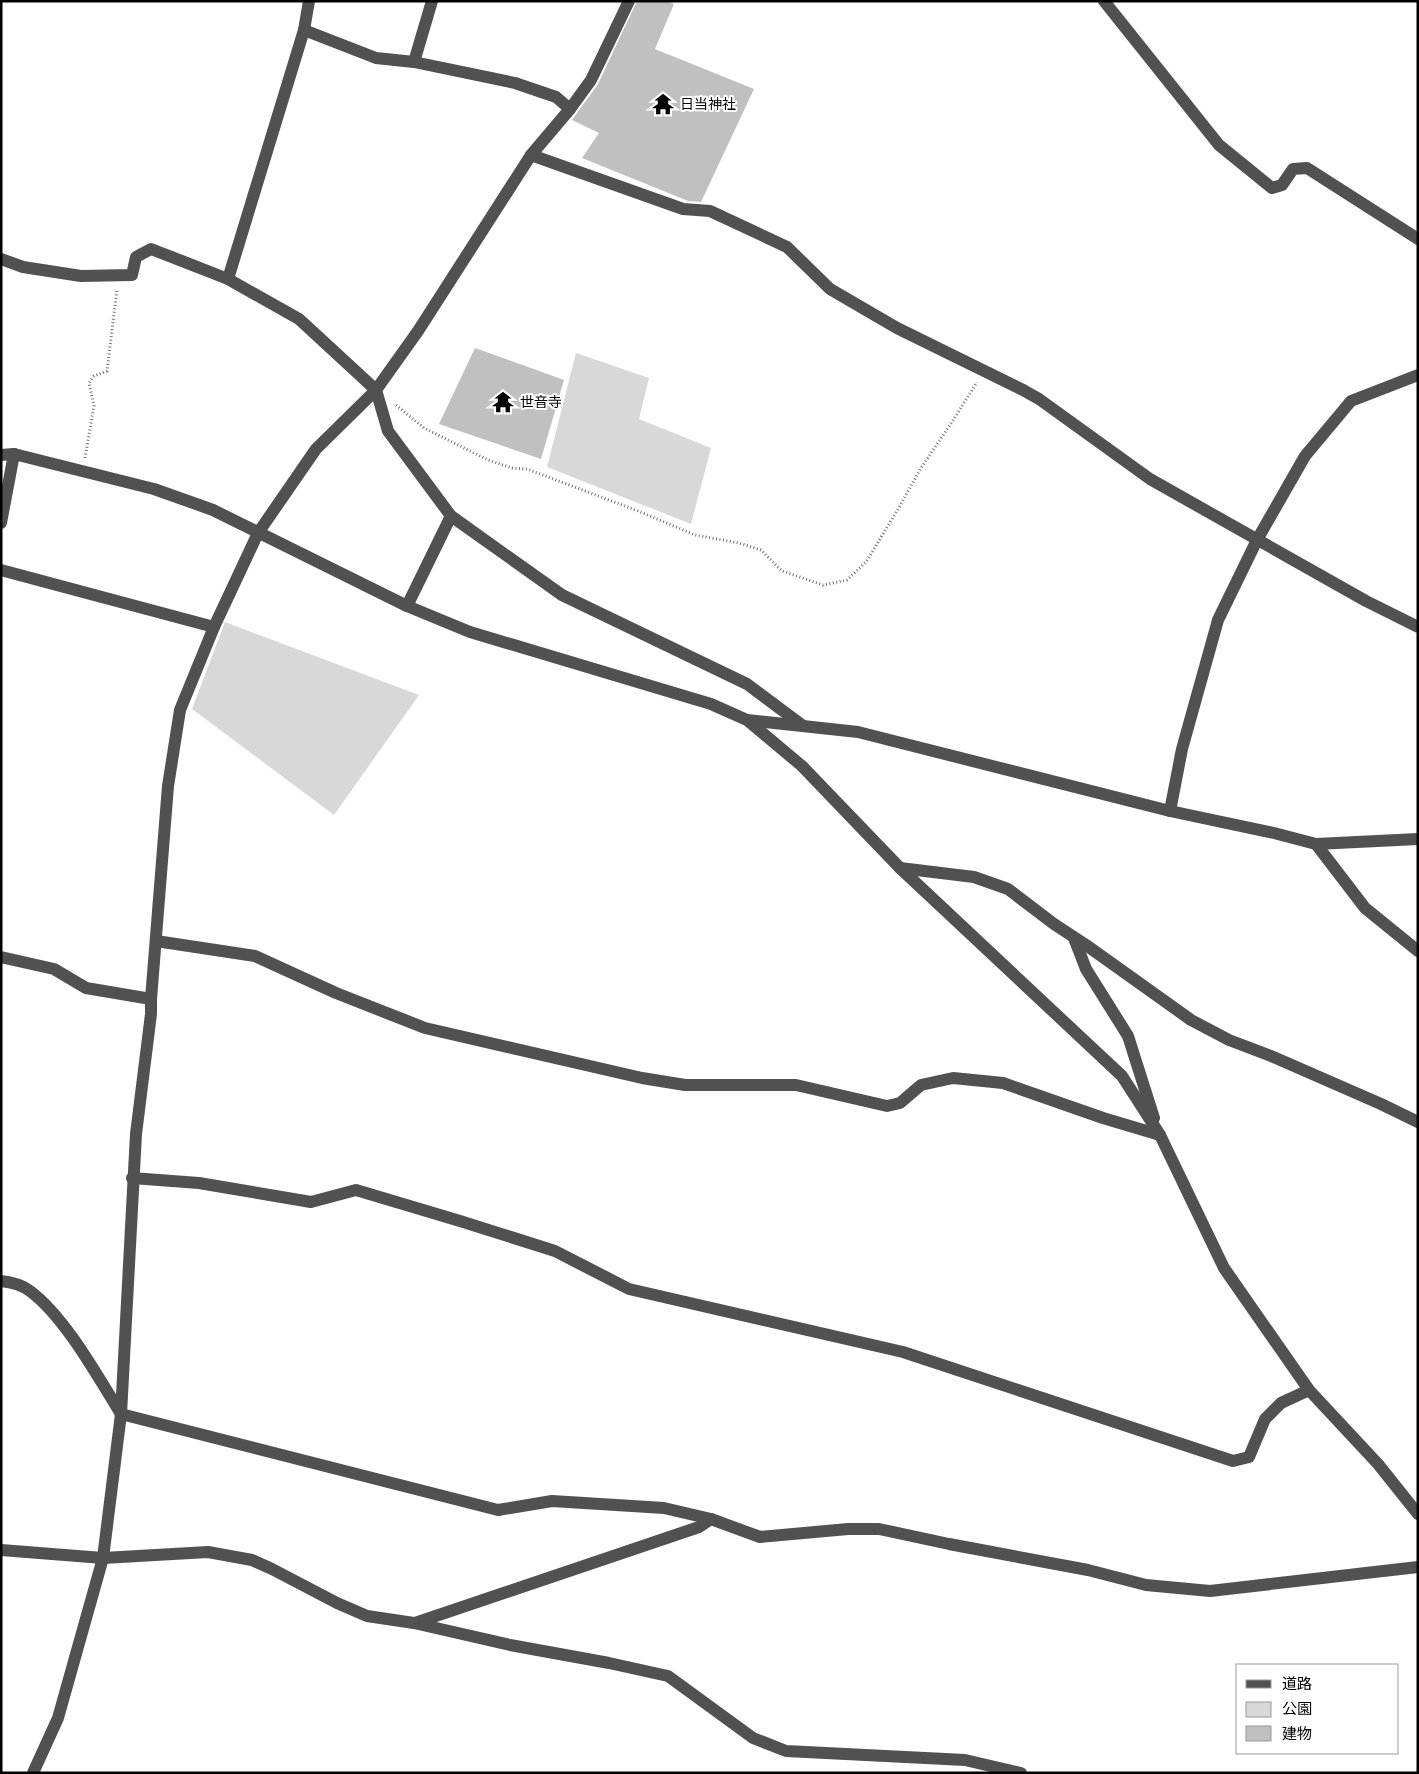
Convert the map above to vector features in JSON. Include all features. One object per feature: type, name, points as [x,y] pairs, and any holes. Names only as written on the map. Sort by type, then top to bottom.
[{"type":"street","points":[[228,280],[304,30],[309,1]]},
{"type":"street","points":[[414,62],[432,1]]},
{"type":"street","points":[[33,1773],[58,1718],[103,1558],[121,1414],[132,1178],[151,1014],[168,786],[180,710],[214,627],[258,533],[316,448],[376,390],[418,331],[530,155],[570,109],[591,80],[629,1]]},
{"type":"street","points":[[1104,1],[1219,145],[1272,188],[1282,185],[1293,169],[1308,168],[1418,238]]},
{"type":"street","points":[[304,30],[376,58],[414,62],[515,83],[556,97],[570,109]]},
{"type":"street","points":[[530,155],[683,209],[710,211],[787,247],[830,289],[897,328],[1039,399],[1150,479],[1366,601],[1418,627]]},
{"type":"street","points":[[1,259],[23,267],[80,276],[132,276],[136,257],[151,249],[228,280],[299,319],[376,390],[388,431],[451,516],[562,595],[747,684],[803,726]]},
{"type":"street","points":[[1170,811],[1182,749],[1218,620],[1257,540],[1305,456],[1351,401],[1418,375]]},
{"type":"street","points":[[1,523],[8,454],[154,489],[213,510],[407,606],[470,632],[711,704],[747,720],[802,766],[900,868],[1122,1076],[1160,1135],[1224,1268],[1308,1390],[1378,1464],[1418,1514]]},
{"type":"street","points":[[407,606],[451,516]]},
{"type":"street","points":[[1,570],[214,627]]},
{"type":"street","points":[[747,720],[858,732],[1170,811],[1316,844],[1418,839]]},
{"type":"street","points":[[1316,844],[1365,908],[1418,951]]},
{"type":"street","points":[[900,868],[974,878],[1008,889],[1191,1020],[1229,1040],[1344,1088],[1418,1122]]},
{"type":"street","points":[[1074,938],[1086,969],[1128,1036],[1160,1135]]},
{"type":"street","points":[[156,941],[255,956],[336,993],[424,1028],[642,1078],[685,1086],[796,1085],[887,1106],[900,1103],[921,1085],[953,1078],[1003,1083],[1103,1118],[1160,1135]]},
{"type":"street","points":[[1,957],[54,969],[86,988],[151,999]]},
{"type":"street","points":[[132,1178],[199,1183],[311,1202],[356,1190],[555,1251],[629,1289],[903,1352],[1233,1462],[1249,1457],[1265,1419],[1281,1404],[1308,1390]]},
{"type":"street","points":[[1,1282],[11,1282],[29,1290],[42,1302],[65,1328],[121,1414],[498,1510],[552,1501],[664,1508],[711,1519],[760,1537],[848,1529],[879,1529],[1088,1570],[1146,1585],[1210,1591],[1418,1567]]},
{"type":"street","points":[[414,1623],[700,1527],[711,1519]]},
{"type":"street","points":[[1,1550],[103,1558],[208,1552],[252,1560],[272,1568],[337,1603],[367,1616],[414,1623],[510,1645],[668,1676],[753,1738],[786,1751],[965,1760],[1021,1773]]},
{"type":"path","points":[[83,471],[94,406],[89,383],[94,376],[108,371],[118,276]]},
{"type":"path","points":[[376,390],[424,428],[488,460],[512,468],[527,469],[638,510],[695,535],[739,543],[761,550],[782,571],[823,585],[847,580],[866,562],[920,468],[952,422],[983,371]]},
{"type":"green space","points":[[576,353],[649,378],[639,419],[711,448],[691,524],[547,467]]},
{"type":"green space","points":[[225,622],[419,695],[334,815],[192,709]]},
{"type":"building","name":"日当神社","points":[[637,1],[666,1],[674,4],[655,49],[754,89],[701,202],[688,201],[582,158],[599,133],[572,120],[598,84]]},
{"type":"building","name":"世音寺","points":[[475,348],[564,380],[541,459],[439,424]]},
{"type":"place","name":"日当神社","points":[[663,104]]},
{"type":"place","name":"世音寺","points":[[503,402]]}]
